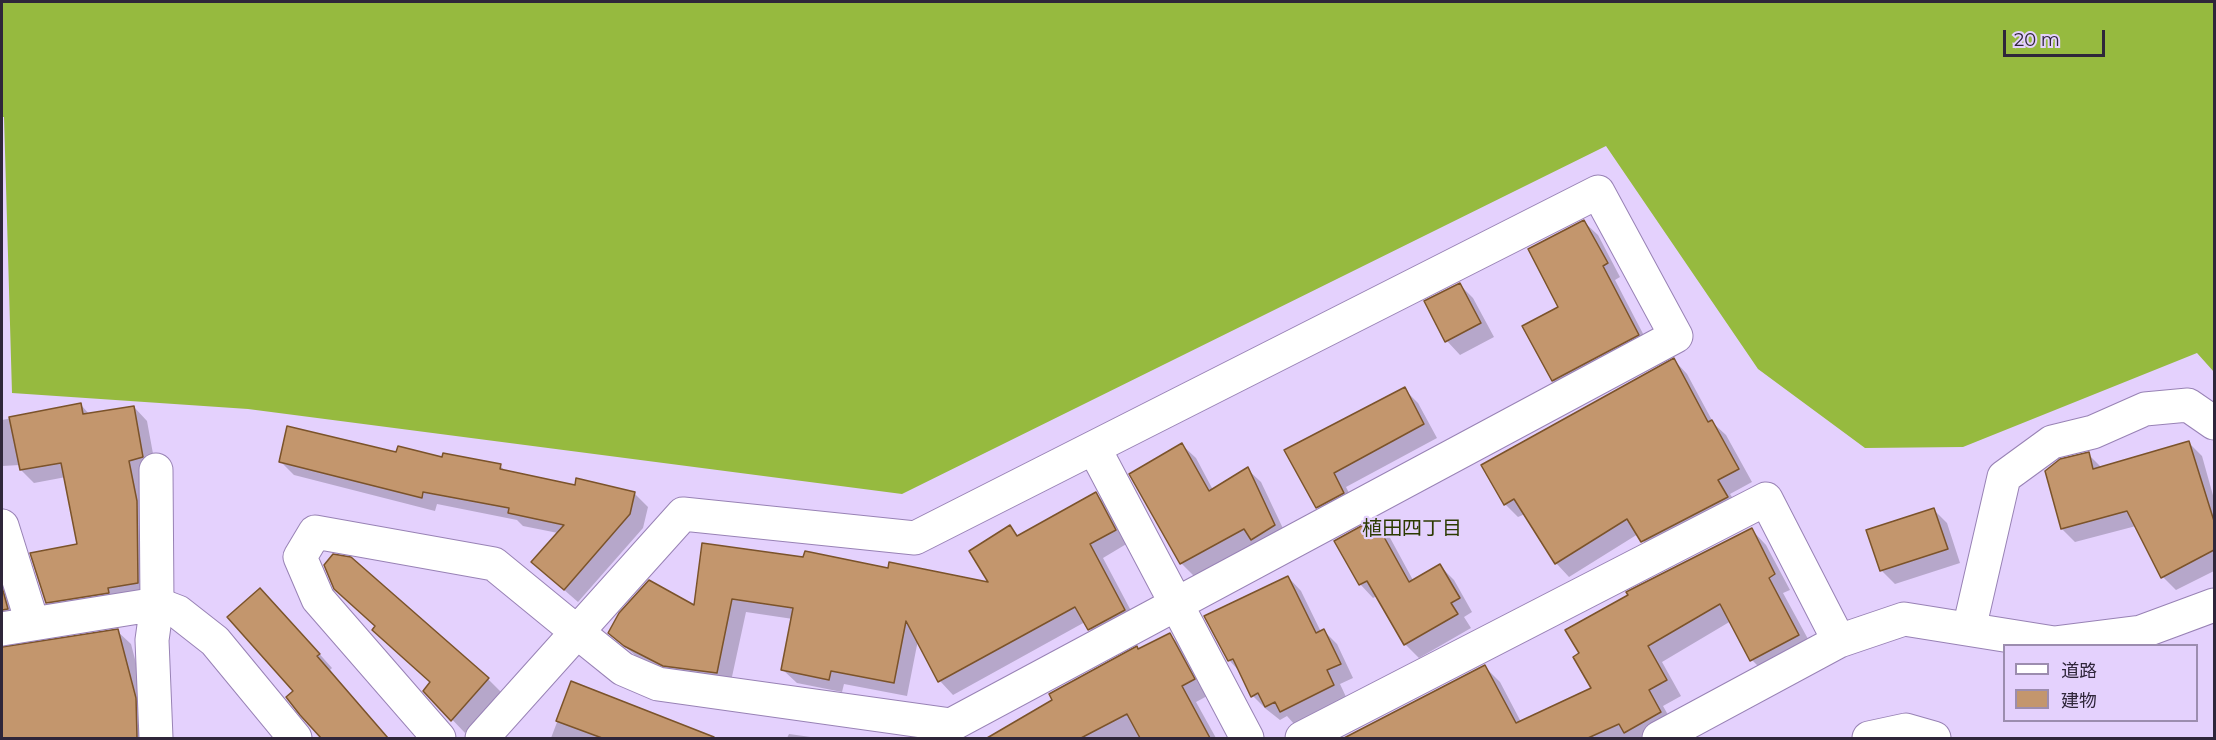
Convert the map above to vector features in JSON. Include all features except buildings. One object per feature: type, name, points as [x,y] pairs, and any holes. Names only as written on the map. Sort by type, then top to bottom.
[{"type":"street","points":[[439,738],[318,599],[300,556],[315,532],[494,564],[577,632],[623,669],[658,684],[951,725],[1676,336],[1598,192],[915,538],[683,514],[577,632],[482,738]]},
{"type":"street","points":[[1969,629],[2004,477],[2052,441],[2093,432],[2145,409],[2188,405],[2214,423]]},
{"type":"street","points":[[1094,448],[1247,738]]},
{"type":"street","points":[[156,470],[157,604],[152,640],[156,738]]},
{"type":"street","points":[[1302,738],[1766,499],[1839,641]]},
{"type":"street","points":[[2,526],[17,626],[157,604],[178,612],[215,640],[295,738]]},
{"type":"street","points":[[1659,738],[1839,641],[1904,619],[2054,643],[2141,632],[2214,605]]},
{"type":"street","points":[[1869,738],[1906,730],[1934,738]]},
{"type":"green space","points":[[2,2],[2214,2],[2214,372],[2197,353],[1963,447],[1865,448],[1758,369],[1606,146],[902,494],[248,409],[12,393],[4,117],[2,117]]},
{"type":"district","name":"植田四丁目","points":[[1412,529]]}]
